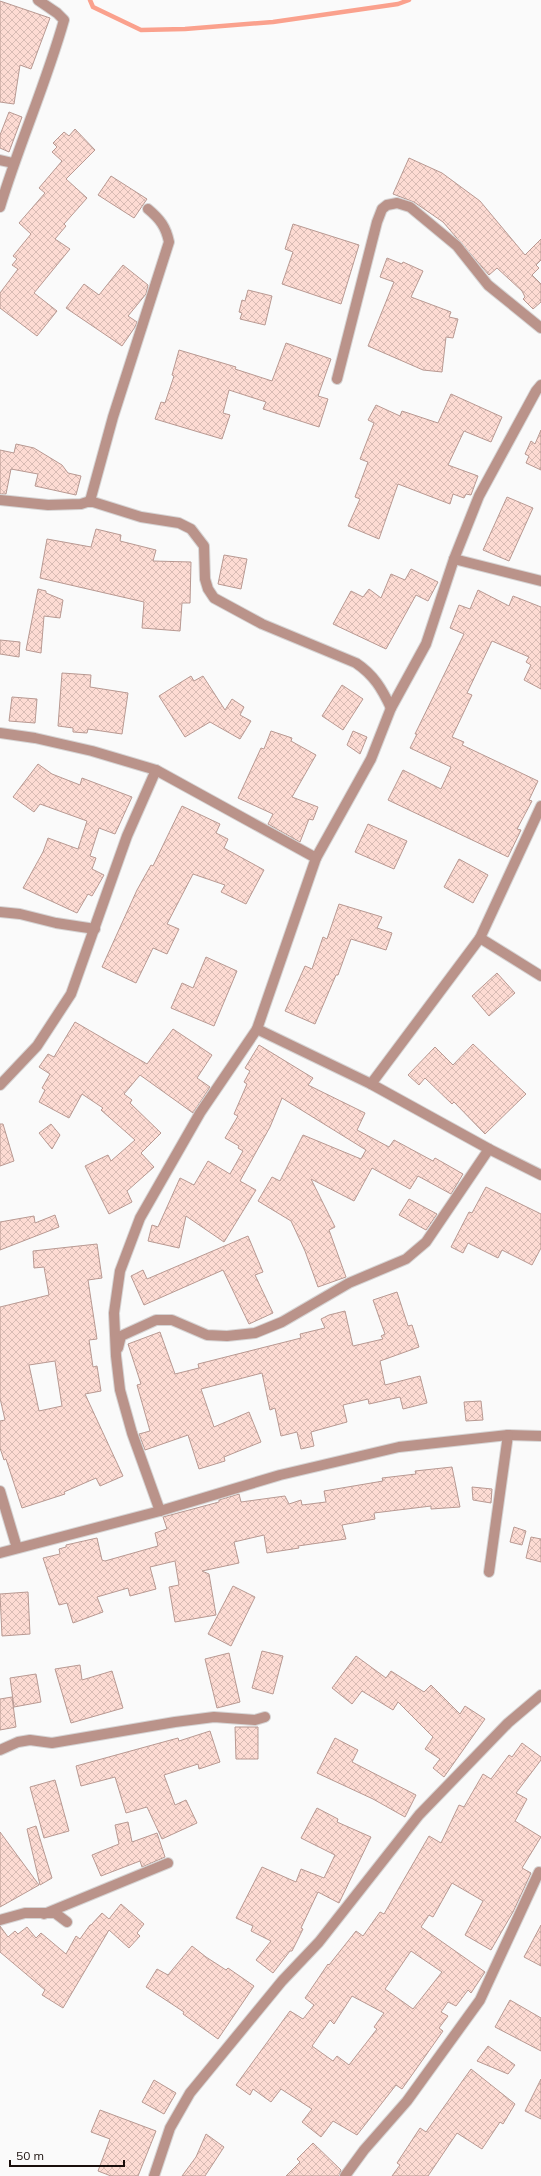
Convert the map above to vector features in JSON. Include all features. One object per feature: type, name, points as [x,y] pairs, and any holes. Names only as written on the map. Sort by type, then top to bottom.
[{"type":"street","points":[[0,207],[13,163],[46,79],[64,20],[57,13],[38,0]]},
{"type":"street","points":[[0,160],[13,163]]},
{"type":"street","points":[[337,380],[377,222],[382,209],[387,205],[397,204],[410,207],[456,246],[488,285],[541,328]]},
{"type":"street","points":[[90,501],[113,417],[169,242],[166,230],[159,218],[148,209]]},
{"type":"street","points":[[160,1511],[132,1433],[120,1390],[116,1356],[114,1313],[120,1271],[140,1218],[200,1113],[257,1029],[316,858],[371,758],[391,708],[426,644],[454,559],[479,496],[536,391],[541,385]]},
{"type":"street","points":[[0,500],[48,505],[81,504],[90,501],[141,517],[179,523],[191,529],[204,546],[205,579],[208,590],[214,598],[262,624],[356,663],[369,672],[377,681],[391,708]]},
{"type":"street","points":[[454,559],[541,580]]},
{"type":"street","points":[[0,733],[35,738],[92,751],[156,770],[316,858]]},
{"type":"street","points":[[0,1086],[37,1046],[71,994],[127,836],[156,770]]},
{"type":"street","points":[[371,1084],[480,938],[541,806]]},
{"type":"street","points":[[0,912],[20,914],[56,923],[95,929]]},
{"type":"street","points":[[480,938],[541,976]]},
{"type":"street","points":[[257,1029],[371,1084],[489,1149],[541,1175]]},
{"type":"street","points":[[116,1356],[121,1336],[156,1320],[172,1320],[207,1335],[227,1336],[255,1333],[282,1322],[349,1283],[406,1260],[426,1242],[489,1149]]},
{"type":"street","points":[[489,1572],[508,1435]]},
{"type":"street","points":[[0,1553],[160,1511],[280,1475],[400,1447],[508,1435],[541,1436]]},
{"type":"street","points":[[0,1491],[17,1548]]},
{"type":"street","points":[[154,2176],[170,2128],[190,2093],[282,1981],[319,1942],[419,1815],[508,1723],[541,1695]]},
{"type":"street","points":[[0,1750],[18,1742],[30,1740],[52,1743],[175,1722],[214,1717],[255,1720],[265,1717]]},
{"type":"street","points":[[44,1914],[168,1864]]},
{"type":"street","points":[[345,2176],[407,2101],[480,2000],[539,1872]]},
{"type":"street","points":[[0,1920],[25,1913],[55,1913],[67,1922]]},
{"type":"building","points":[[0,1],[50,18],[31,69],[20,65],[14,104],[0,102]]},
{"type":"building","points":[[9,112],[22,117],[9,152],[0,148],[0,135]]},
{"type":"building","points":[[75,129],[95,150],[66,179],[87,198],[64,224],[66,226],[55,239],[70,249],[34,293],[57,311],[37,336],[0,308],[0,293],[18,269],[12,265],[17,259],[13,256],[31,234],[19,223],[45,193],[39,188],[62,161],[52,152],[57,147],[53,143],[64,132],[69,136]]},
{"type":"building","points":[[409,158],[442,173],[480,201],[525,255],[541,239],[541,260],[536,265],[539,268],[532,275],[541,284],[541,302],[533,309],[523,299],[525,297],[522,291],[497,268],[489,275],[443,222],[414,202],[393,194]]},
{"type":"building","points":[[111,176],[147,199],[134,218],[98,195]]},
{"type":"building","points":[[293,224],[359,245],[341,304],[282,284],[293,252],[285,249]]},
{"type":"building","points":[[387,258],[402,264],[403,262],[423,271],[411,297],[451,312],[449,317],[458,319],[453,338],[446,337],[442,372],[423,370],[368,346],[394,282],[380,277]]},
{"type":"building","points":[[123,265],[148,285],[146,294],[128,316],[137,322],[122,346],[66,308],[84,284],[99,295]]},
{"type":"building","points":[[248,290],[272,296],[265,325],[240,319],[242,313],[239,312],[242,300],[245,301]]},
{"type":"building","points":[[286,343],[331,359],[318,396],[328,399],[319,427],[263,409],[266,402],[229,390],[223,413],[230,415],[222,439],[155,419],[161,402],[165,403],[174,376],[172,375],[179,350],[236,367],[235,369],[272,381]]},
{"type":"building","points":[[451,394],[502,417],[491,442],[464,431],[448,465],[478,476],[471,495],[466,494],[464,498],[453,494],[450,504],[398,484],[379,539],[348,526],[360,499],[355,497],[368,462],[360,459],[374,423],[368,420],[376,405],[400,416],[402,411],[438,423]]},
{"type":"building","points":[[541,430],[541,470],[526,463],[529,456],[525,454],[531,441],[535,444]]},
{"type":"building","points":[[16,444],[34,448],[62,465],[68,473],[81,476],[76,495],[35,486],[38,474],[11,469],[6,494],[0,494],[0,450],[14,453]]},
{"type":"building","points":[[507,497],[533,508],[509,561],[483,550]]},
{"type":"building","points":[[96,529],[121,535],[120,541],[156,550],[153,561],[191,562],[190,603],[182,603],[180,631],[142,628],[144,602],[40,578],[47,539],[91,547]]},
{"type":"building","points":[[224,555],[247,559],[241,589],[218,584]]},
{"type":"building","points":[[411,569],[438,582],[428,601],[416,595],[386,649],[333,624],[351,591],[363,597],[369,589],[381,598],[391,574],[405,580]]},
{"type":"building","points":[[38,589],[46,591],[46,593],[63,600],[60,618],[44,616],[41,653],[26,650]]},
{"type":"building","points":[[478,590],[509,606],[513,596],[541,607],[541,689],[524,680],[531,665],[526,662],[529,657],[492,641],[467,693],[472,695],[452,737],[464,742],[462,745],[538,781],[529,800],[532,801],[517,829],[521,830],[508,857],[388,800],[403,770],[441,789],[451,767],[410,748],[417,734],[415,734],[464,634],[450,628],[459,605],[470,609]]},
{"type":"building","points":[[0,640],[20,642],[19,657],[0,654]]},
{"type":"building","points":[[62,673],[91,675],[90,687],[128,693],[122,734],[88,729],[87,733],[73,732],[73,728],[58,726]]},
{"type":"building","points":[[191,676],[194,681],[203,676],[225,710],[232,699],[244,707],[240,715],[251,721],[240,739],[210,722],[185,737],[159,696]]},
{"type":"building","points":[[342,685],[363,699],[343,730],[322,716]]},
{"type":"building","points":[[12,697],[37,699],[35,723],[9,721]]},
{"type":"building","points":[[271,731],[292,738],[291,741],[316,755],[292,797],[318,807],[313,820],[309,819],[300,842],[268,824],[273,814],[238,798],[261,748],[264,749]]},
{"type":"building","points":[[353,731],[367,737],[360,754],[347,745]]},
{"type":"building","points":[[38,764],[52,774],[80,785],[82,778],[132,797],[115,834],[99,828],[90,856],[96,858],[92,869],[104,875],[92,896],[88,894],[77,913],[23,888],[43,852],[48,838],[78,849],[87,821],[40,804],[34,812],[13,797]]},
{"type":"building","points":[[182,806],[220,824],[216,833],[228,839],[224,848],[264,870],[246,904],[221,892],[225,885],[193,874],[167,924],[179,929],[167,954],[153,948],[136,983],[102,967],[137,890],[151,865],[153,866]]},
{"type":"building","points":[[368,824],[407,841],[394,869],[355,852]]},
{"type":"building","points":[[459,859],[488,875],[473,903],[444,887]]},
{"type":"building","points":[[339,904],[382,917],[377,928],[392,933],[386,950],[351,939],[338,975],[336,975],[315,1024],[285,1011],[305,966],[312,969],[323,937],[327,939]]},
{"type":"building","points":[[206,957],[237,971],[214,1026],[171,1008],[182,983],[193,988]]},
{"type":"building","points":[[497,973],[515,993],[489,1016],[472,996]]},
{"type":"building","points":[[75,1022],[147,1064],[173,1029],[212,1055],[197,1078],[210,1087],[193,1113],[140,1075],[124,1094],[132,1100],[130,1103],[161,1133],[141,1153],[154,1167],[127,1191],[132,1202],[109,1214],[85,1166],[108,1155],[111,1161],[135,1140],[101,1110],[103,1108],[82,1094],[69,1118],[39,1102],[45,1090],[42,1088],[50,1074],[39,1067],[48,1054],[54,1057]]},
{"type":"building","points":[[473,1044],[526,1094],[485,1134],[454,1102],[452,1104],[425,1078],[419,1085],[408,1075],[435,1047],[453,1065]]},
{"type":"building","points":[[259,1045],[313,1078],[308,1085],[365,1113],[357,1130],[389,1147],[394,1140],[433,1161],[435,1158],[463,1174],[451,1194],[418,1176],[410,1189],[372,1168],[354,1201],[311,1179],[335,1227],[329,1230],[346,1277],[318,1287],[305,1251],[291,1221],[258,1201],[272,1177],[280,1181],[303,1135],[361,1159],[366,1150],[282,1098],[270,1127],[240,1181],[256,1190],[224,1242],[186,1216],[179,1248],[148,1241],[152,1225],[158,1227],[180,1178],[194,1185],[208,1161],[230,1174],[243,1151],[238,1148],[239,1146],[225,1138],[238,1116],[234,1114],[247,1084],[244,1082],[250,1071],[245,1068]]},
{"type":"building","points":[[0,1124],[3,1124],[14,1161],[0,1166]]},
{"type":"building","points":[[51,1124],[60,1135],[52,1149],[39,1133]]},
{"type":"building","points":[[486,1187],[541,1214],[541,1248],[532,1265],[502,1250],[498,1258],[468,1243],[463,1253],[451,1247],[469,1212],[472,1213]]},
{"type":"building","points":[[409,1199],[437,1214],[426,1230],[399,1215]]},
{"type":"building","points":[[55,1215],[59,1227],[0,1250],[0,1222],[34,1216],[35,1223]]},
{"type":"building","points":[[248,1236],[263,1272],[255,1275],[273,1313],[249,1324],[223,1270],[144,1305],[131,1276],[143,1270],[147,1279]]},
{"type":"building","points":[[97,1244],[102,1278],[88,1280],[97,1339],[89,1340],[93,1367],[97,1366],[101,1391],[85,1394],[123,1476],[100,1486],[96,1478],[64,1492],[65,1494],[22,1508],[6,1459],[4,1460],[0,1448],[0,1421],[5,1420],[0,1398],[0,1307],[49,1295],[44,1267],[34,1268],[33,1251]],"holes":[[[55,1361],[62,1406],[39,1411],[29,1365]]]},
{"type":"building","points":[[397,1292],[408,1326],[412,1325],[419,1347],[380,1361],[385,1385],[420,1376],[427,1403],[403,1409],[400,1397],[369,1404],[368,1399],[343,1405],[347,1422],[311,1432],[314,1446],[301,1449],[297,1432],[281,1436],[275,1408],[270,1410],[262,1373],[201,1389],[214,1427],[249,1412],[261,1442],[224,1457],[225,1461],[199,1469],[188,1435],[145,1450],[139,1434],[150,1431],[137,1385],[141,1384],[128,1344],[160,1332],[175,1374],[199,1368],[198,1364],[301,1338],[300,1334],[325,1328],[321,1319],[329,1315],[345,1311],[353,1346],[383,1339],[381,1336],[385,1334],[373,1300]]},
{"type":"building","points":[[481,1401],[483,1420],[466,1421],[464,1402]]},
{"type":"building","points":[[452,1467],[460,1507],[431,1509],[431,1506],[374,1513],[375,1519],[342,1525],[346,1539],[298,1546],[299,1548],[267,1553],[264,1535],[234,1542],[239,1563],[202,1571],[209,1574],[216,1615],[175,1622],[169,1587],[179,1585],[175,1561],[150,1567],[156,1589],[130,1596],[128,1588],[97,1597],[103,1612],[73,1623],[67,1603],[59,1605],[43,1558],[60,1554],[59,1549],[66,1547],[66,1545],[97,1538],[102,1560],[105,1561],[158,1546],[155,1533],[167,1529],[163,1517],[219,1502],[219,1500],[239,1494],[241,1502],[285,1496],[289,1504],[301,1500],[302,1505],[326,1502],[324,1491],[383,1481],[382,1478],[416,1474],[415,1471]]},
{"type":"building","points":[[472,1487],[492,1489],[491,1503],[473,1500]]},
{"type":"building","points":[[514,1527],[526,1531],[522,1545],[510,1542]]},
{"type":"building","points":[[531,1537],[541,1539],[541,1562],[526,1558]]},
{"type":"building","points":[[233,1586],[255,1597],[231,1646],[208,1634]]},
{"type":"building","points":[[28,1592],[30,1634],[2,1636],[0,1594]]},
{"type":"building","points":[[262,1651],[283,1656],[273,1694],[252,1688]]},
{"type":"building","points":[[229,1653],[240,1702],[217,1708],[205,1659]]},
{"type":"building","points":[[356,1656],[386,1678],[391,1671],[424,1692],[431,1685],[460,1714],[465,1706],[485,1719],[444,1777],[433,1768],[440,1759],[425,1749],[433,1737],[398,1702],[393,1710],[362,1691],[352,1704],[332,1688]]},
{"type":"building","points":[[80,1665],[82,1680],[112,1671],[123,1708],[71,1723],[55,1669]]},
{"type":"building","points":[[36,1674],[41,1702],[14,1707],[10,1678]]},
{"type":"building","points":[[12,1697],[16,1727],[0,1730],[0,1699]]},
{"type":"building","points":[[235,1727],[258,1727],[258,1759],[236,1759]]},
{"type":"building","points":[[210,1731],[220,1762],[199,1769],[198,1764],[164,1775],[175,1805],[186,1800],[197,1823],[162,1839],[147,1807],[126,1813],[115,1777],[81,1786],[76,1766],[178,1738],[179,1741]]},
{"type":"building","points":[[335,1738],[358,1750],[352,1762],[416,1795],[405,1817],[373,1799],[317,1773]]},
{"type":"building","points":[[522,1743],[541,1757],[541,1760],[516,1793],[527,1799],[515,1821],[541,1837],[522,1868],[531,1873],[513,1912],[491,1950],[465,1935],[483,1901],[452,1883],[433,1917],[429,1915],[421,1927],[485,1972],[471,1993],[468,1990],[456,2006],[448,2002],[441,2012],[448,2016],[439,2028],[443,2031],[402,2089],[396,2085],[357,2135],[333,2121],[321,2137],[302,2122],[312,2109],[281,2089],[271,2102],[253,2089],[250,2095],[236,2085],[290,2011],[303,2019],[314,2005],[305,1998],[328,1964],[329,1965],[356,1931],[363,1936],[380,1912],[384,1914],[429,1836],[441,1843],[459,1805],[464,1807],[483,1774],[491,1779],[509,1755],[512,1757]],"holes":[[[411,1951],[442,1972],[413,2009],[385,1989]],[[352,1996],[384,2013],[374,2027],[377,2029],[349,2065],[337,2056],[333,2061],[312,2046],[330,2020],[334,2024]]]},
{"type":"building","points":[[55,1780],[69,1831],[44,1838],[30,1787]]},
{"type":"building","points":[[317,1808],[338,1819],[337,1822],[371,1837],[339,1903],[318,1892],[292,1951],[290,1951],[273,1973],[256,1960],[271,1941],[251,1931],[253,1926],[236,1918],[262,1867],[296,1882],[301,1869],[324,1878],[335,1855],[301,1838]]},
{"type":"building","points":[[128,1822],[132,1842],[157,1833],[165,1857],[142,1867],[140,1861],[101,1876],[92,1855],[119,1844],[115,1825]]},
{"type":"building","points":[[36,1826],[52,1878],[40,1885],[27,1829]]},
{"type":"building","points":[[0,1832],[39,1885],[0,1907]]},
{"type":"building","points":[[121,1904],[144,1924],[137,1933],[140,1936],[129,1948],[109,1930],[63,2008],[42,1995],[45,1990],[0,1952],[0,1926],[8,1937],[15,1931],[18,1934],[27,1927],[36,1938],[41,1933],[66,1954],[76,1936],[80,1939],[90,1925],[102,1913],[109,1919]]},
{"type":"building","points":[[541,1925],[541,1966],[524,1957]]},
{"type":"building","points":[[192,1946],[226,1970],[228,1968],[254,1986],[218,2039],[183,2014],[184,2012],[146,1987],[157,1969],[168,1975]]},
{"type":"building","points":[[510,2000],[541,2018],[541,2051],[495,2027]]},
{"type":"building","points":[[488,2046],[515,2065],[508,2074],[477,2061]]},
{"type":"building","points":[[471,2069],[515,2104],[503,2124],[500,2122],[482,2149],[457,2133],[428,2176],[392,2176],[400,2165],[397,2163],[420,2128],[426,2132]]},
{"type":"building","points":[[541,2079],[541,2119],[525,2111]]},
{"type":"building","points":[[154,2080],[176,2093],[164,2114],[142,2102]]},
{"type":"building","points":[[100,2110],[156,2131],[138,2176],[111,2176],[98,2171],[110,2139],[91,2132]]},
{"type":"building","points":[[206,2134],[224,2147],[205,2176],[182,2176],[196,2157]]},
{"type":"building","points":[[313,2143],[341,2170],[339,2176],[286,2176],[300,2162],[297,2159]]},
{"type":"waterway","points":[[90,0],[93,7],[141,30],[185,29],[273,22],[398,4],[409,0]]}]
